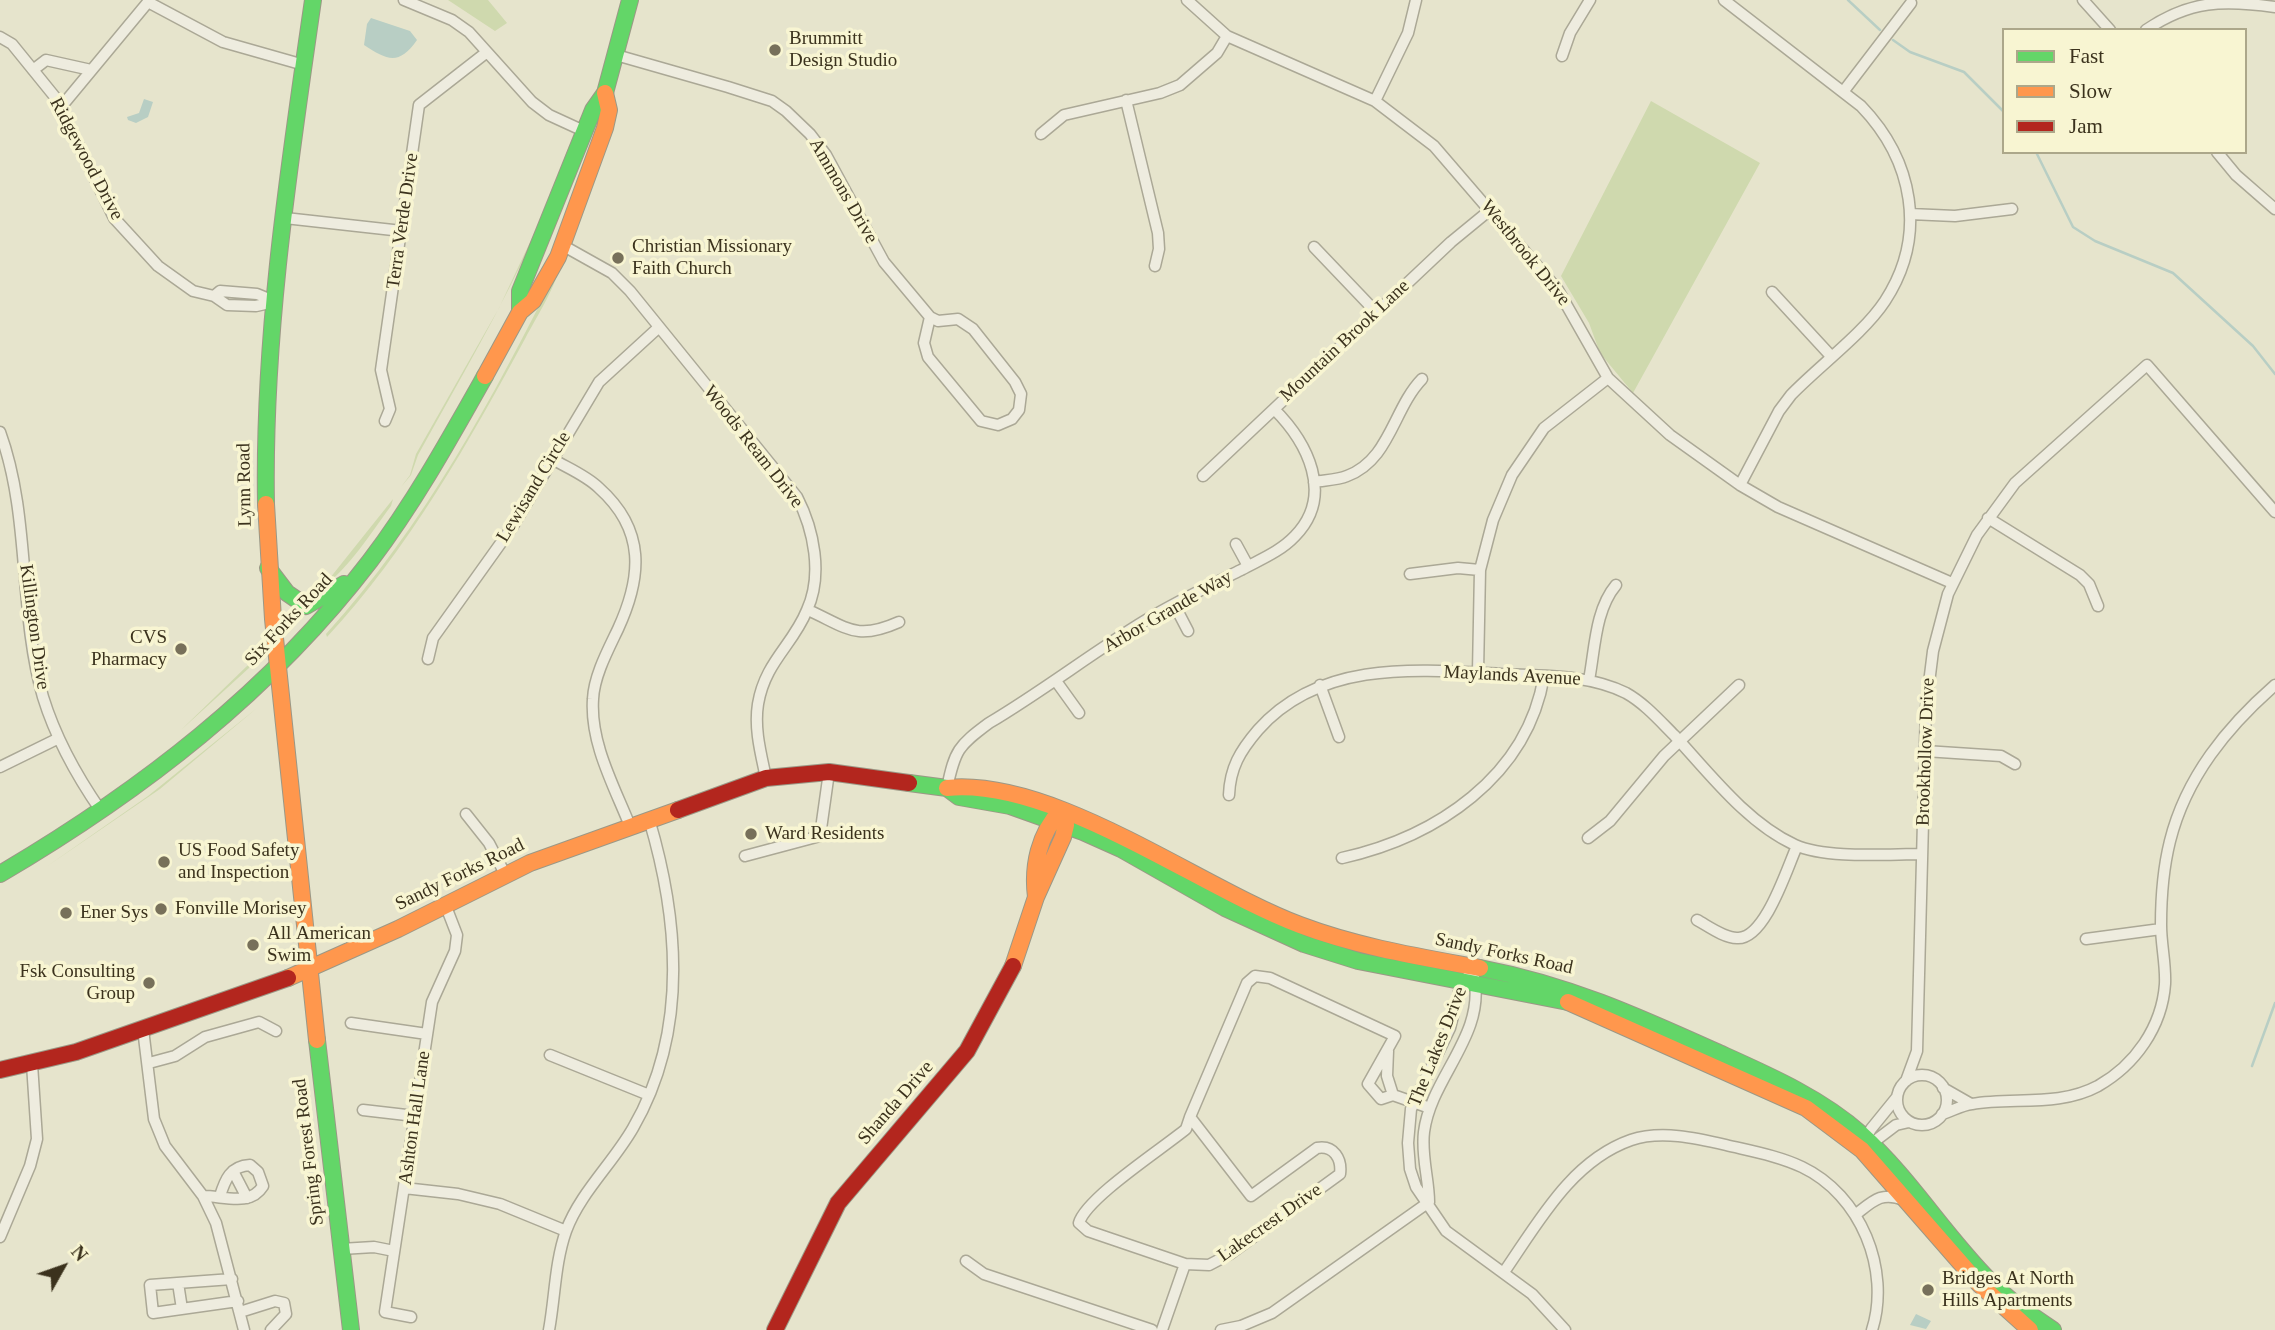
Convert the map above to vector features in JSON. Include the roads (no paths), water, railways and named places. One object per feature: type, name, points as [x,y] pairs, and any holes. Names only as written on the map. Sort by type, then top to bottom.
[{"type":"street","name":"Lynn Road","points":[[309,969],[268,568],[266,417],[274,302],[313,0]]},
{"type":"street","points":[[404,0],[452,20],[469,32],[532,102],[549,115],[586,132]]},
{"type":"street","name":"Six Forks Road","points":[[0,874],[101,811],[180,752],[278,666],[357,578],[431,472],[520,312],[535,302],[562,245],[605,128],[609,110],[606,93],[630,0]]},
{"type":"street","points":[[1375,101],[1408,33],[1416,0]]},
{"type":"street","points":[[1562,56],[1570,33],[1590,0]]},
{"type":"street","points":[[1724,0],[1843,92],[1880,126],[1895,150],[1906,179],[1910,214],[1900,272],[1885,301],[1830,355],[1779,411],[1740,485]]},
{"type":"street","points":[[2082,0],[2108,28]]},
{"type":"street","name":"Westbrook Drive","points":[[1189,1],[1227,36],[1375,101],[1434,146],[1558,290],[1608,378],[1670,435],[1740,485],[1822,528],[1952,583]]},
{"type":"street","points":[[61,107],[148,2],[223,42],[304,65]]},
{"type":"street","points":[[1843,92],[1911,3]]},
{"type":"street","points":[[2149,28],[2173,12],[2202,3],[2257,3],[2275,7]]},
{"type":"street","points":[[1041,134],[1064,115],[1180,85],[1217,53],[1227,36]]},
{"type":"street","name":"Ridgewood Drive","points":[[0,37],[12,44],[61,107],[114,218],[164,272],[193,291],[214,296],[227,305],[256,306],[274,302]]},
{"type":"street","name":"Terra Verde Drive","points":[[386,421],[390,409],[381,370],[419,105],[487,52]]},
{"type":"street","name":"Ammons Drive","points":[[616,55],[739,90],[772,101],[786,111],[810,134],[826,155],[884,262],[930,317]]},
{"type":"street","points":[[33,70],[47,60],[91,71]]},
{"type":"street","name":"Six Forks Road","points":[[520,312],[520,291],[597,103],[606,93]]},
{"type":"street","points":[[1126,100],[1158,233],[1159,249],[1155,266]]},
{"type":"street","points":[[2219,154],[2236,175],[2275,209]]},
{"type":"street","name":"Mountain Brook Lane","points":[[1203,476],[1376,312],[1490,209]]},
{"type":"street","points":[[1910,214],[1966,216],[2012,209]]},
{"type":"street","points":[[285,218],[402,231]]},
{"type":"street","name":"Woods Ream Drive","points":[[562,245],[612,272],[630,291],[797,497],[807,516],[814,545],[814,572],[808,610],[777,654],[764,680],[757,706],[757,737],[766,778]]},
{"type":"street","points":[[1314,247],[1376,312]]},
{"type":"street","points":[[1772,292],[1830,355]]},
{"type":"street","points":[[930,317],[938,321],[958,319],[973,329],[1021,394],[1019,410],[1012,419],[998,425],[981,421],[928,357],[925,343],[930,317]]},
{"type":"street","name":"Lewisand Circle","points":[[428,659],[433,638],[513,526],[554,460],[575,417],[599,382],[658,328]]},
{"type":"street","name":"Brookhollow Drive","points":[[1867,1144],[1897,1100],[1917,1051],[1929,672],[1952,583],[1988,518],[2028,470],[2147,365],[2275,512]]},
{"type":"street","points":[[1478,672],[1480,570],[1493,520],[1512,475],[1544,428],[1608,378]]},
{"type":"street","points":[[1314,482],[1347,476],[1367,463],[1383,446],[1402,404],[1422,379]]},
{"type":"street","name":"Arbor Grande Way","points":[[947,788],[954,755],[967,739],[1147,620],[1276,552],[1296,535],[1312,504],[1314,482],[1309,455],[1298,436],[1274,409]]},
{"type":"street","name":"Killington Drive","points":[[0,432],[20,513],[30,620],[42,694],[57,738],[101,811]]},
{"type":"street","points":[[554,460],[599,487],[619,510],[632,537],[636,562],[633,596],[606,654],[593,696],[596,737],[630,826]]},
{"type":"street","points":[[1988,518],[2080,575],[2089,584],[2098,606]]},
{"type":"street","points":[[1236,544],[1248,566]]},
{"type":"street","points":[[268,568],[287,593],[306,606],[357,578]]},
{"type":"street","points":[[1410,574],[1458,568],[1480,570]]},
{"type":"street","points":[[1588,680],[1602,609],[1616,585]]},
{"type":"street","points":[[1175,606],[1188,631]]},
{"type":"street","points":[[808,610],[859,632],[874,633],[899,622]]},
{"type":"street","name":"Maylands Avenue","points":[[1229,795],[1230,772],[1245,746],[1275,711],[1320,685],[1368,673],[1478,672],[1544,676],[1588,680],[1629,695],[1655,715],[1761,822],[1797,846],[1851,855],[1922,855]]},
{"type":"street","points":[[1342,858],[1379,849],[1404,839],[1436,823],[1471,798],[1505,766],[1522,741],[1538,705],[1544,676]]},
{"type":"street","points":[[1056,681],[1079,713]]},
{"type":"street","points":[[1320,685],[1339,737]]},
{"type":"street","points":[[1588,838],[1602,830],[1647,774],[1739,685]]},
{"type":"street","points":[[1867,1144],[1896,1125],[1909,1122],[1931,1124],[1942,1114],[1971,1104],[2036,1101],[2088,1091],[2132,1060],[2150,1034],[2162,1004],[2165,966],[2161,929],[2163,877],[2171,839],[2187,794],[2213,750],[2232,725],[2275,685]]},
{"type":"street","points":[[0,767],[57,738]]},
{"type":"street","points":[[1926,751],[2001,756],[2015,764]]},
{"type":"street","points":[[746,856],[820,836],[830,772]]},
{"type":"street","name":"Sandy Forks Road","points":[[0,1070],[32,1064],[143,1029],[309,969],[505,874],[766,778],[830,772],[947,788],[957,784],[983,787],[1303,927],[1347,943],[1559,998],[1641,1032],[1806,1108],[1867,1144],[2000,1290],[2053,1330]]},
{"type":"street","points":[[466,814],[489,843],[505,874]]},
{"type":"street","name":"Shanda Drive","points":[[775,1330],[838,1203],[936,1090],[976,1038],[1013,966],[1036,897],[1034,883],[1059,818]]},
{"type":"street","points":[[549,1330],[566,1231],[576,1210],[634,1127],[649,1095],[666,1041],[675,976],[670,916],[649,819]]},
{"type":"street","points":[[1697,920],[1736,939],[1750,936],[1773,902],[1797,846]]},
{"type":"street","name":"Ashton Hall Lane","points":[[411,1317],[385,1312],[432,1002],[456,951],[457,935],[445,904]]},
{"type":"street","points":[[2086,939],[2161,929]]},
{"type":"street","name":"Spring Forest Road","points":[[309,969],[351,1330]]},
{"type":"street","name":"Lakecrest Drive","points":[[1190,1117],[1251,1196],[1317,1148],[1324,1147],[1335,1153],[1341,1163],[1340,1174],[1230,1254],[1209,1265],[1185,1264],[1088,1231],[1079,1223],[1081,1216],[1105,1192],[1185,1129],[1190,1117],[1247,983],[1255,976],[1270,978],[1395,1036],[1382,1069],[1368,1084],[1381,1099],[1393,1095],[1430,1108]]},
{"type":"street","name":"The Lakes Drive","points":[[1471,976],[1459,992],[1450,1028],[1411,1110],[1408,1143],[1410,1169],[1416,1187],[1429,1202],[1446,1231],[1532,1294],[1565,1330]]},
{"type":"street","name":"The Lakes Drive","points":[[1429,1202],[1424,1132],[1430,1108],[1474,1014],[1478,995],[1471,976]]},
{"type":"street","points":[[149,1063],[175,1056],[205,1037],[258,1023],[276,1031]]},
{"type":"street","points":[[351,1023],[427,1034]]},
{"type":"street","points":[[143,1029],[154,1119],[166,1146],[203,1196],[216,1223],[244,1330]]},
{"type":"street","name":"Brookhollow Drive","points":[[1917,1051],[1929,1076],[1945,1091],[1971,1104]]},
{"type":"street","points":[[550,1055],[649,1095]]},
{"type":"street","points":[[0,1237],[30,1166],[37,1139],[32,1064]]},
{"type":"street","name":"Lakecrest Drive","points":[[1382,1069],[1393,1095]]},
{"type":"street","points":[[1906,1081],[1917,1076],[1929,1076]]},
{"type":"street","points":[[1942,1114],[1945,1091]]},
{"type":"street","points":[[1897,1100],[1901,1114],[1909,1122]]},
{"type":"street","points":[[363,1110],[415,1116]]},
{"type":"street","points":[[1504,1272],[1581,1169],[1630,1140],[1647,1137],[1696,1138],[1762,1153],[1803,1168],[1832,1188],[1855,1215],[1872,1248],[1879,1291],[1871,1330]]},
{"type":"street","name":"Sandy Forks Road","points":[[1867,1144],[1881,1170],[1979,1284],[2030,1330]]},
{"type":"street","points":[[203,1196],[241,1200],[247,1198],[262,1186],[258,1172],[250,1165],[233,1171],[226,1179],[220,1196]]},
{"type":"street","points":[[1880,1196],[1881,1170]]},
{"type":"street","points":[[233,1171],[247,1198]]},
{"type":"street","points":[[404,1188],[458,1194],[500,1204],[566,1231]]},
{"type":"street","points":[[1855,1215],[1880,1196],[1890,1195],[1909,1202]]},
{"type":"street","points":[[1221,1330],[1241,1326],[1272,1313],[1429,1202]]},
{"type":"street","points":[[341,1249],[374,1247],[394,1251]]},
{"type":"street","points":[[966,1261],[984,1274],[1152,1330]]},
{"type":"street","points":[[1162,1330],[1185,1264]]},
{"type":"street","points":[[232,1279],[150,1285],[153,1313],[275,1301],[284,1303],[286,1314],[271,1330]]},
{"type":"street","points":[[178,1283],[181,1309]]},
{"type":"waterway","points":[[1848,0],[1880,30]]},
{"type":"waterway","points":[[1893,40],[1910,52],[1964,72],[2002,110]]},
{"type":"waterway","points":[[2037,154],[2073,227],[2095,241],[2173,273],[2253,346],[2275,374]]},
{"type":"waterway","points":[[2252,1066],[2275,1003]]},
{"type":"place","name":"Brummitt Design Studio","points":[[775,50]]},
{"type":"place","name":"Christian Missionary Faith Church","points":[[618,258]]},
{"type":"place","name":"CVS Pharmacy","points":[[181,649]]},
{"type":"place","name":"Ward Residents","points":[[751,834]]},
{"type":"place","name":"US Food Safety and Inspection","points":[[164,862]]},
{"type":"place","name":"Fonville Morisey","points":[[161,909]]},
{"type":"place","name":"Ener Sys","points":[[66,913]]},
{"type":"place","name":"All American Swim","points":[[253,945]]},
{"type":"place","name":"Fsk Consulting Group","points":[[149,983]]},
{"type":"place","name":"Bridges At North Hills Apartments","points":[[1928,1290]]}]
